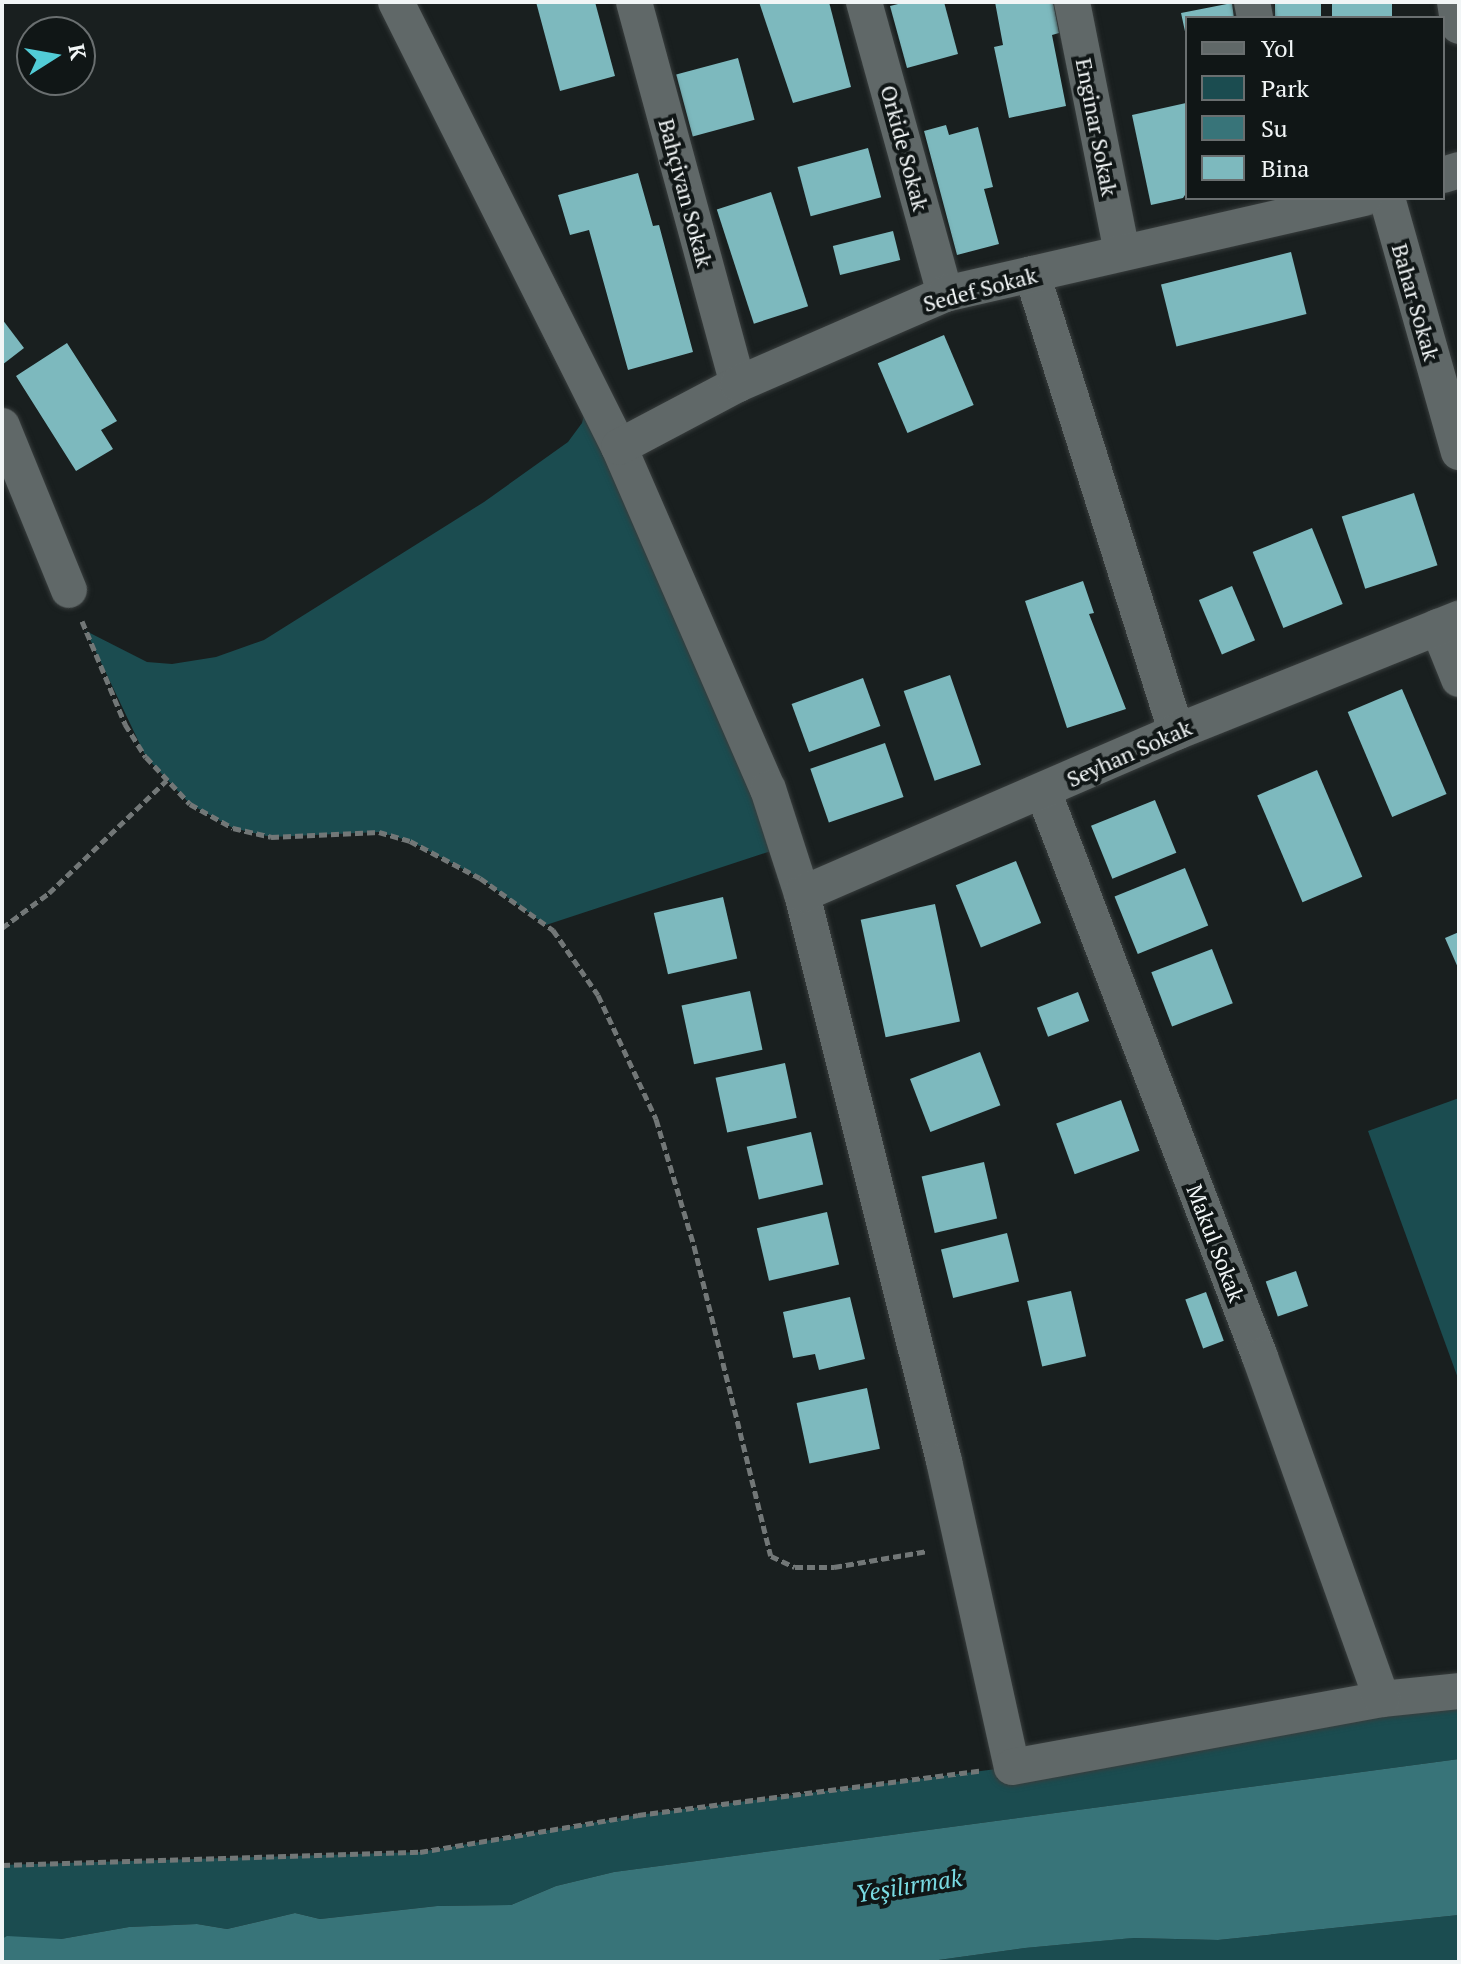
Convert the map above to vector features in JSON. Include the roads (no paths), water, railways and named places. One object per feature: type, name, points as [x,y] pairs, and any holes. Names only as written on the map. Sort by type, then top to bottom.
[{"type":"street","points":[[396,2],[619,447],[768,789],[802,894],[965,1544],[1012,1767],[1382,1699],[1459,1691]]},
{"type":"street","name":"Bahçivan Sokak","points":[[634,2],[738,384]]},
{"type":"street","name":"Orkide Sokak","points":[[864,2],[945,294]]},
{"type":"street","name":"Enginar Sokak","points":[[1072,2],[1122,252]]},
{"type":"street","points":[[1455,2],[1459,26]]},
{"type":"street","name":"Sedef Sokak","points":[[619,447],[738,384],[945,294],[1122,252],[1291,206],[1346,200]]},
{"type":"street","name":"Bahar Sokak","points":[[1388,200],[1459,452]]},
{"type":"street","points":[[1032,274],[1176,732]]},
{"type":"street","points":[[2,426],[69,590]]},
{"type":"street","points":[[1449,623],[1459,679]]},
{"type":"street","name":"Seyhan Sokak","points":[[802,894],[1176,732],[1449,623]]},
{"type":"street","name":"Makul Sokak","points":[[1043,791],[1260,1357],[1382,1699]]},
{"type":"water","name":"Yeşilırmak","points":[[1459,1759],[1459,1915],[1218,1940],[1133,1938],[924,1962],[2,1962],[2,1939],[7,1936],[61,1939],[129,1927],[197,1924],[227,1929],[295,1913],[320,1919],[437,1906],[511,1905],[556,1886],[614,1872]]}]
